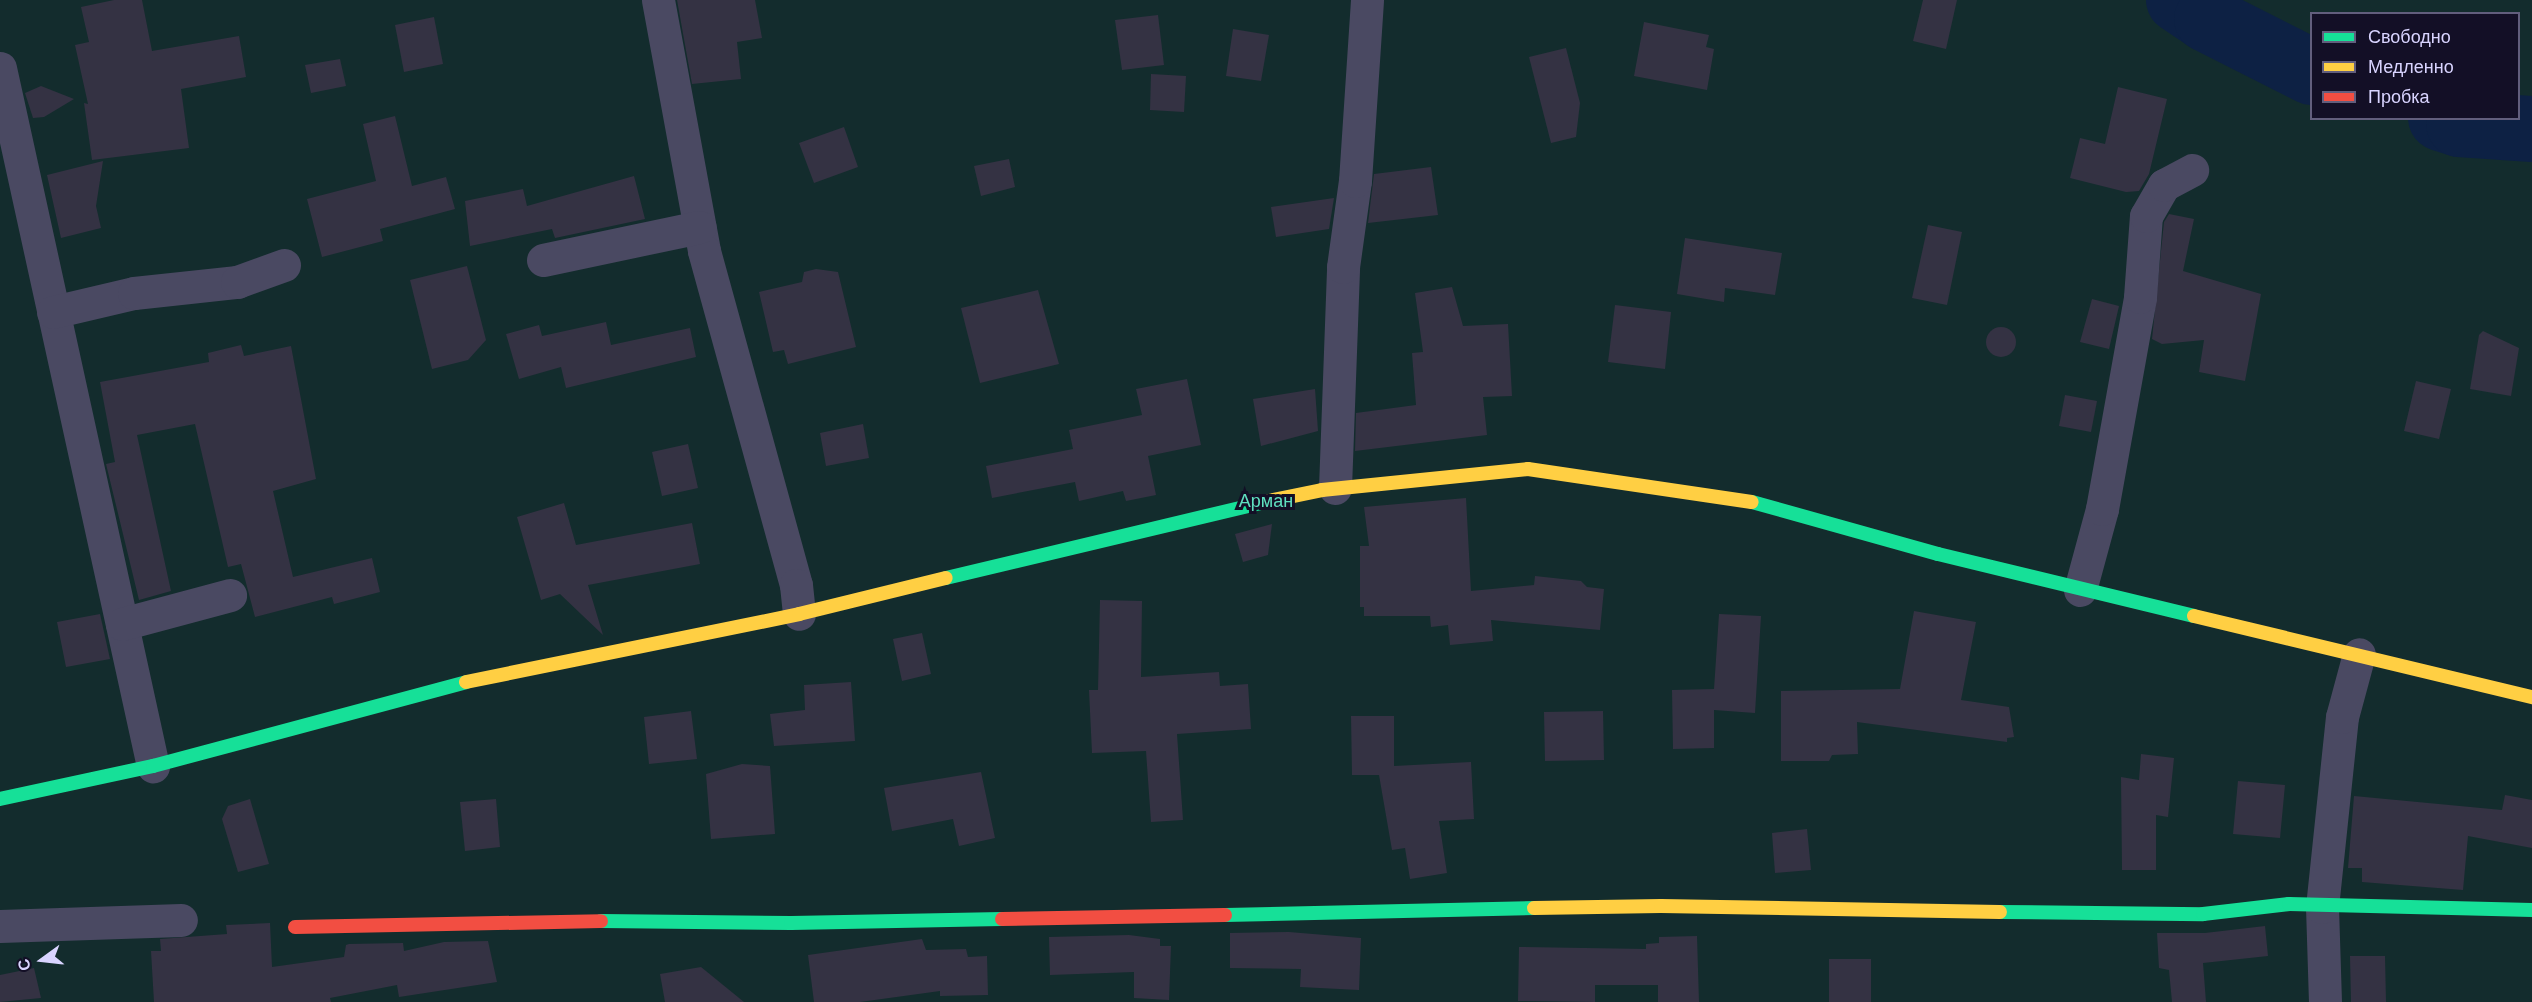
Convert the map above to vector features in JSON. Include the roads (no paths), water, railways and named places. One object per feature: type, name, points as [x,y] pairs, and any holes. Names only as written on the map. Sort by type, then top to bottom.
[{"type":"street","points":[[658,0],[700,227],[733,366],[796,585],[799,614]]},
{"type":"street","points":[[1335,489],[1343,267],[1355,181],[1366,0]]},
{"type":"street","points":[[0,68],[153,766]]},
{"type":"street","points":[[2080,590],[2102,509],[2140,297],[2146,216],[2164,185],[2192,170]]},
{"type":"street","points":[[543,260],[700,227]]},
{"type":"street","points":[[53,312],[134,293],[237,282],[284,265]]},
{"type":"street","points":[[0,799],[153,766],[469,681],[799,614],[1204,514],[1335,489],[1528,469],[1740,499],[2080,590],[2359,654],[2532,697]]},
{"type":"street","points":[[122,624],[230,595]]},
{"type":"street","points":[[2325,1002],[2322,907],[2342,717],[2359,654]]},
{"type":"street","points":[[295,927],[558,920],[791,923],[1031,915],[1661,906],[2180,914],[2289,904],[2322,907],[2532,910]]},
{"type":"street","points":[[0,926],[181,920]]},
{"type":"waterway","points":[[2179,0],[2207,19],[2310,71]]},
{"type":"waterway","points":[[2447,120],[2459,124],[2532,129]]},
{"type":"park label","name":"Арман","points":[[1266,501]]}]
